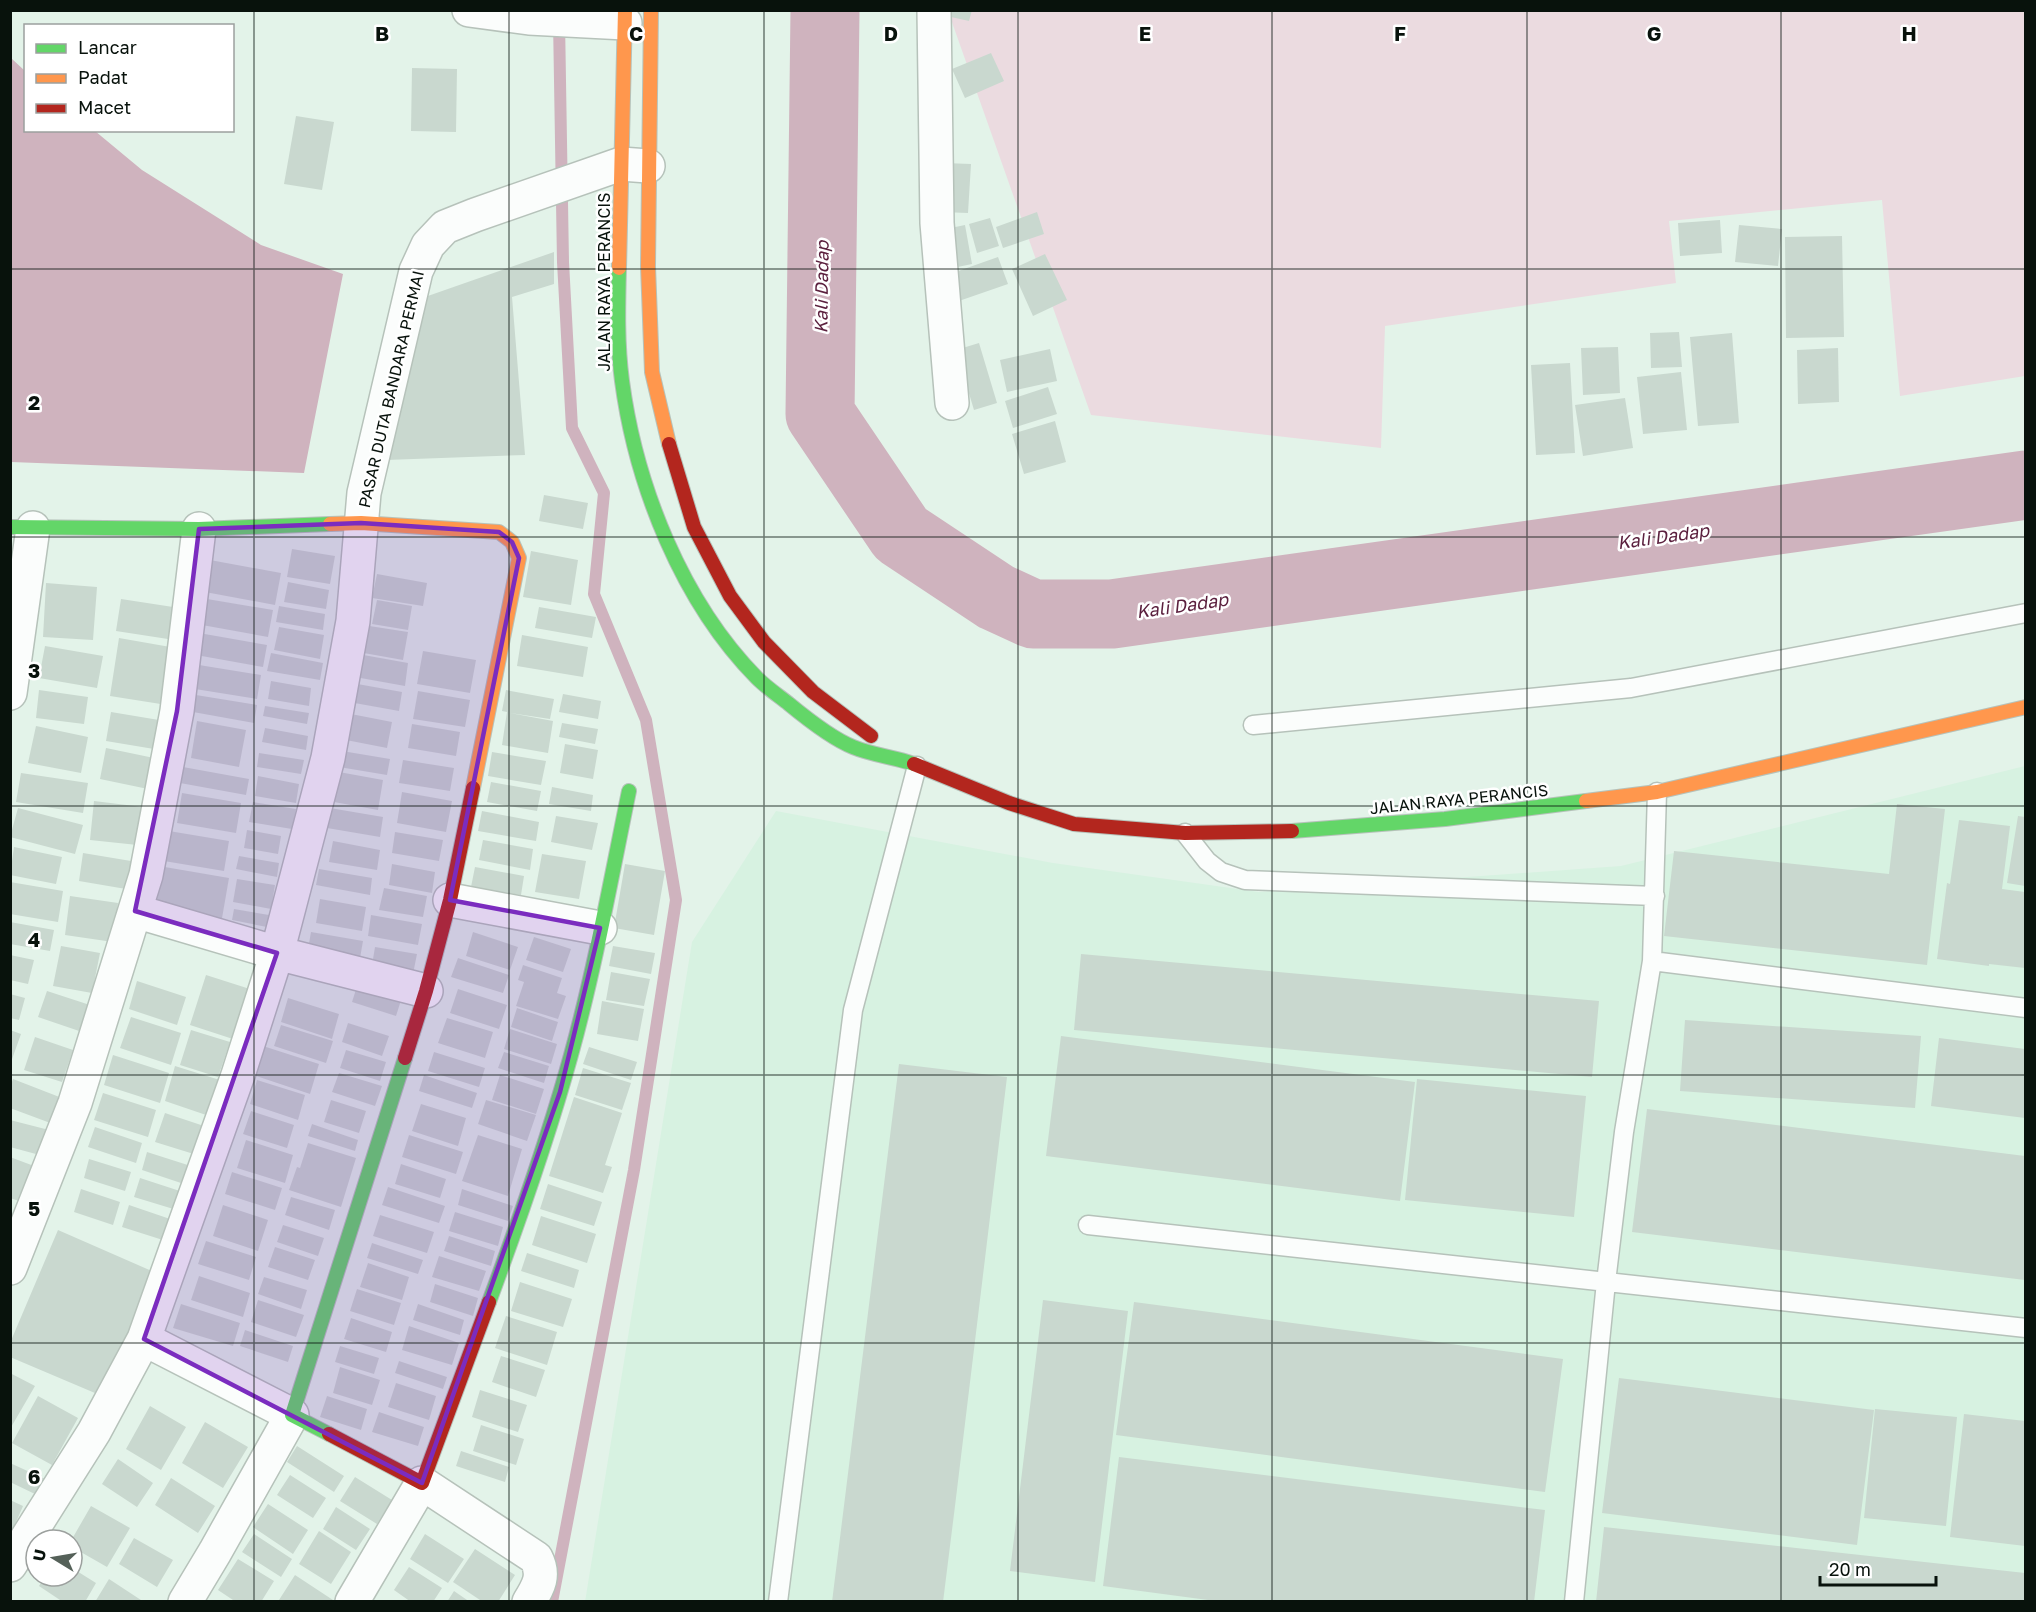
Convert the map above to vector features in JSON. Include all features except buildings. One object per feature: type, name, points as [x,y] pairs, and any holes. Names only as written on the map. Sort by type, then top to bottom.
[{"type":"street","points":[[469,10],[529,18],[581,21],[634,15]]},
{"type":"street","points":[[934,10],[937,222],[952,403]]},
{"type":"street","name":"JALAN RAYA PERANCIS","points":[[634,15],[634,165],[618,324],[628,419],[640,465],[656,513],[682,572],[714,627],[758,678],[808,719],[854,747],[898,758],[1009,803],[1074,824],[1185,833],[1303,831],[1445,819],[1657,792],[2025,707]]},
{"type":"street","name":"JALAN RAYA PERANCIS","points":[[634,15],[634,165],[648,266],[652,372],[672,455],[694,527],[730,596],[764,642],[813,692],[898,758]]},
{"type":"street","name":"PASAR DUTA BANDARA PERMAI","points":[[10,1565],[94,1432],[144,1339],[238,1075],[277,953],[328,758],[353,621],[364,493],[416,270],[428,245],[445,227],[562,184],[634,165]]},
{"type":"street","points":[[10,693],[22,527],[199,529],[361,523],[499,532],[512,542],[519,558],[450,900],[426,991],[292,1415],[185,1602]]},
{"type":"street","points":[[10,1268],[75,1103],[146,875],[177,711],[199,529]]},
{"type":"street","points":[[352,1602],[422,1483],[516,1227],[560,1092],[581,1014],[629,791]]},
{"type":"street","points":[[450,900],[600,928]]},
{"type":"street","points":[[135,911],[277,953],[426,991]]},
{"type":"street","points":[[144,1339],[422,1483],[536,1558],[542,1577],[529,1602]]},
{"type":"lane","points":[[1253,725],[1631,688],[2025,613]]},
{"type":"lane","points":[[778,1602],[853,1010],[917,766]]},
{"type":"lane","points":[[1574,1602],[1606,1282],[1624,1132],[1652,961],[1657,792]]},
{"type":"lane","points":[[1185,833],[1207,861],[1221,872],[1245,880],[1655,896]]},
{"type":"lane","points":[[1652,961],[2025,1008]]},
{"type":"lane","points":[[1088,1225],[2025,1328]]},
{"type":"highlighted area","points":[[361,523],[499,532],[512,542],[519,558],[450,900],[600,928],[560,1092],[422,1483],[144,1339],[277,953],[135,911],[177,711],[199,529]]},
{"type":"shaded area","points":[[948,11],[2025,11],[2025,376],[1900,396],[1882,200],[1669,221],[1676,283],[1385,326],[1381,448],[1091,415]]},
{"type":"shaded area","points":[[11,58],[24,70],[24,132],[96,132],[142,170],[261,245],[343,274],[304,473],[11,462]]},
{"type":"shaded area","points":[[2025,766],[2025,1601],[585,1602],[692,942],[776,811],[1053,863],[1259,892],[1621,866]]},
{"type":"waterway","name":"Kali Dadap","points":[[825,10],[820,414],[901,534],[996,597],[1033,614],[1112,614],[2026,485]]},
{"type":"waterway","points":[[552,1602],[634,1170],[676,900],[646,720],[594,594],[604,493],[572,428],[563,262],[559,20]]},
{"type":"traffic: fast","points":[[619,268],[620,367],[638,461],[667,540],[706,614],[730,648],[757,678],[820,728],[853,747],[914,764]]},
{"type":"traffic: fast","points":[[10,527],[199,529],[330,524]]},
{"type":"traffic: fast","points":[[489,1302],[533,1180],[571,1055],[595,956],[629,791]]},
{"type":"traffic: fast","points":[[1292,831],[1445,819],[1586,801]]},
{"type":"traffic: fast","points":[[329,1434],[292,1415],[405,1058]]},
{"type":"traffic: slow","points":[[619,268],[625,10]]},
{"type":"traffic: slow","points":[[651,10],[648,266],[652,372],[669,444]]},
{"type":"traffic: slow","points":[[330,524],[361,523],[499,532],[512,542],[519,558],[473,788]]},
{"type":"traffic: slow","points":[[1586,801],[1657,792],[2026,707]]},
{"type":"traffic: jam","points":[[669,444],[694,527],[730,596],[764,642],[813,692],[871,736]]},
{"type":"traffic: jam","points":[[914,764],[1009,803],[1074,824],[1185,833],[1292,831]]},
{"type":"traffic: jam","points":[[405,1058],[426,991],[450,900],[473,788]]},
{"type":"traffic: jam","points":[[329,1434],[422,1483],[489,1302]]}]
